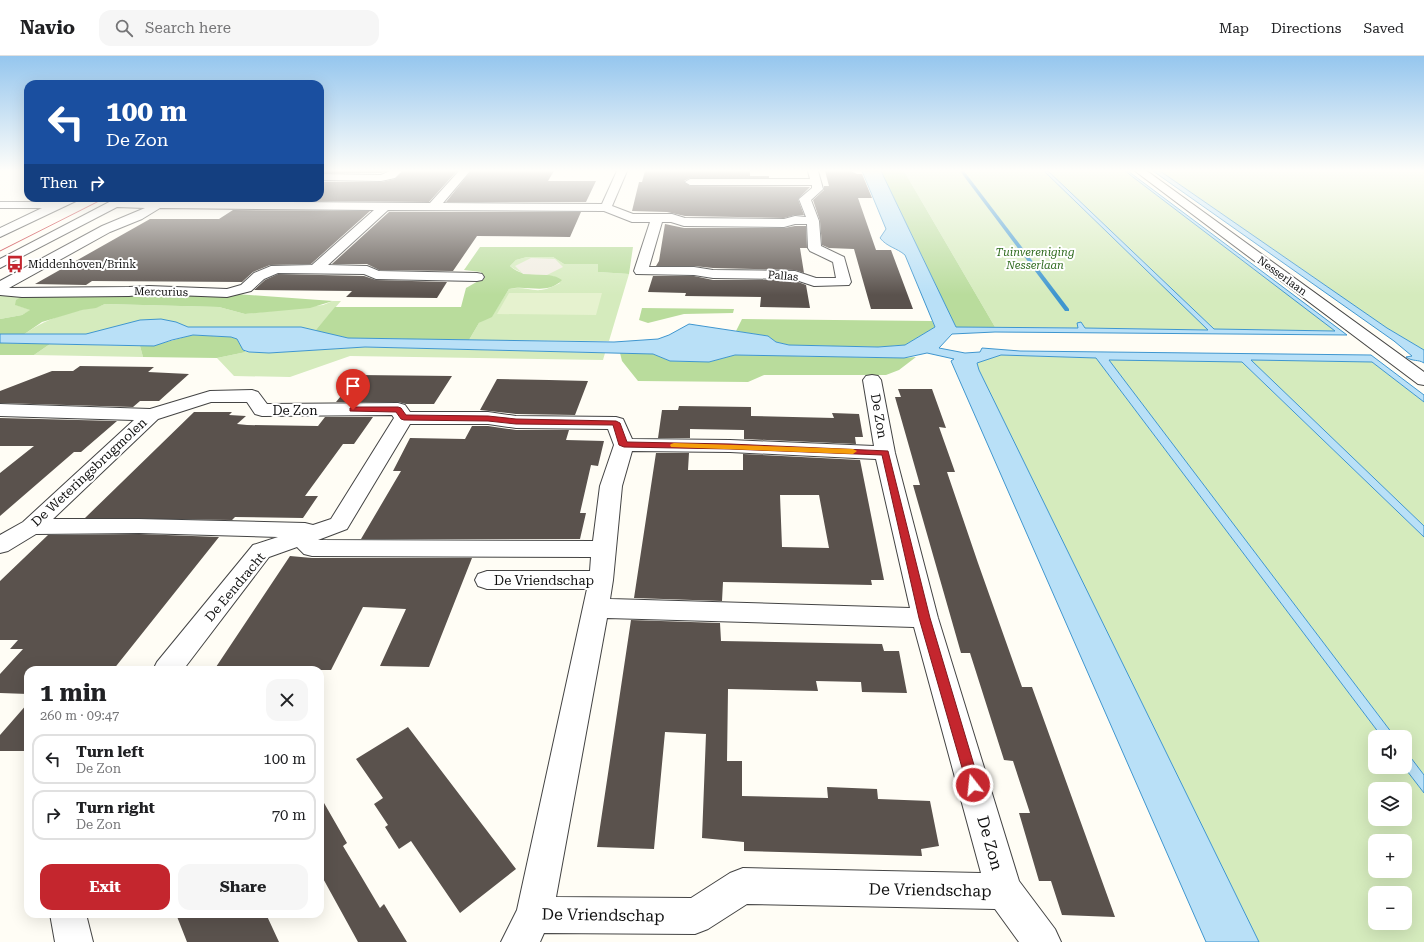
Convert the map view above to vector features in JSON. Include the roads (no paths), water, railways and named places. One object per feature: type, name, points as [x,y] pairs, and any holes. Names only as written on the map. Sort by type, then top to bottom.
[{"type":"street","points":[[0,233],[43,212]]},
{"type":"street","points":[[0,264],[98,212]]},
{"type":"street","points":[[0,289],[106,229],[145,212]]},
{"type":"street","points":[[315,270],[378,212]]},
{"type":"street","points":[[617,212],[632,218],[672,218],[684,222],[784,223],[795,220],[813,221]]},
{"type":"street","name":"Pallas","points":[[656,218],[641,271],[694,271],[713,274],[796,275],[814,282],[844,282],[839,260],[815,248],[813,221],[810,212]]},
{"type":"street","name":"Nesserlaan","points":[[1196,212],[1424,380]]},
{"type":"street","points":[[0,233],[59,233]]},
{"type":"street","name":"Mercurius","points":[[0,289],[12,293],[137,292],[149,290],[226,293],[246,288],[259,276],[276,269],[367,270],[376,275],[477,277]]},
{"type":"street","name":"De Zon","points":[[872,380],[885,453],[925,618],[1004,891],[1042,942]]},
{"type":"street","name":"De Zon","points":[[150,415],[210,397],[252,396],[262,410],[398,410],[404,418],[488,418],[516,422],[616,423],[624,445],[730,446],[885,453]]},
{"type":"street","name":"De Weteringsbrugmolen","points":[[0,410],[150,415]]},
{"type":"street","name":"De Weteringsbrugmolen","points":[[0,545],[31,527],[150,415]]},
{"type":"street","name":"De Eendracht","points":[[170,666],[261,551],[340,524],[404,418]]},
{"type":"street","name":"De Vriendschap","points":[[624,445],[611,486],[600,579],[527,928],[695,916],[743,886],[1004,891]]},
{"type":"street","points":[[31,527],[139,526],[310,534],[312,548],[600,579],[734,611],[925,618]]},
{"type":"street","name":"De Vriendschap","points":[[487,580],[600,579]]},
{"type":"street","points":[[69,918],[74,942]]},
{"type":"water","points":[[879,212],[901,212],[956,327],[1078,328],[1077,323],[1081,322],[1085,328],[1208,330],[1087,212],[1091,212],[1214,329],[1335,331],[1179,212],[1183,212],[1347,335],[995,332],[952,334],[939,348],[965,353],[980,352],[982,348],[1020,351],[1371,355],[1424,395],[1424,402],[1372,362],[1251,360],[1424,526],[1424,537],[1242,362],[1109,360],[1390,730],[1377,730],[1096,358],[1001,355],[977,363],[979,370],[1259,942],[1206,942],[951,361],[954,359],[927,353],[904,358],[735,355],[709,362],[670,361],[653,354],[365,347],[269,353],[249,352],[243,350],[237,339],[231,337],[193,335],[154,346],[0,343],[0,334],[86,334],[140,320],[161,319],[176,322],[188,327],[301,327],[348,338],[614,342],[658,339],[689,324],[768,336],[776,342],[789,345],[878,347],[905,345],[935,327],[905,255],[880,238],[886,229]]},
{"type":"water","points":[[1212,212],[1220,212],[1387,328],[1424,350],[1424,363],[1406,357],[1412,356],[1394,341]]},
{"type":"water","points":[[1412,759],[1424,775],[1424,793],[1409,774],[1412,774]]},
{"type":"waterway","points":[[993,212],[1067,310]]},
{"type":"tram line","points":[[0,251],[77,212]]},
{"type":"place","name":"Middenhoven/Brink","points":[[15,264]]},
{"type":"park label","name":"Tuinvereniging Nesserlaan","points":[[1035,258]]}]
